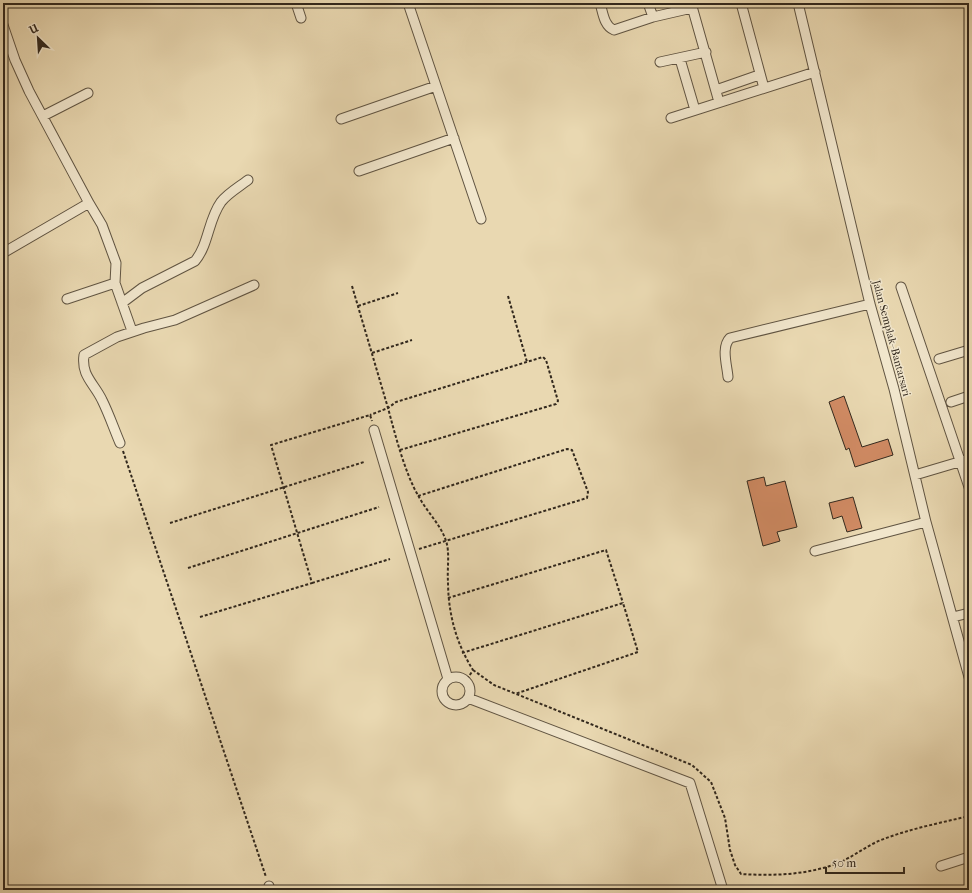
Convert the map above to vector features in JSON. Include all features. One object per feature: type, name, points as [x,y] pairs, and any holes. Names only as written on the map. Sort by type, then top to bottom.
[{"type":"street","points":[[296,3],[301,18]]},
{"type":"street","points":[[408,3],[481,219]]},
{"type":"street","points":[[600,3],[606,24],[609,28],[614,30],[692,6],[719,102]]},
{"type":"street","points":[[648,3],[653,17]]},
{"type":"street","points":[[741,3],[759,76],[764,88]]},
{"type":"street","name":"Jalan Semplak–Bantarsari","points":[[798,3],[870,304],[894,389],[926,522],[969,678]]},
{"type":"street","points":[[3,25],[15,60],[29,91],[102,225],[116,263],[115,282],[132,331]]},
{"type":"street","points":[[660,62],[680,59],[706,52]]},
{"type":"street","points":[[680,59],[695,110]]},
{"type":"street","points":[[671,118],[815,72]]},
{"type":"street","points":[[716,90],[759,76]]},
{"type":"street","points":[[341,119],[436,86]]},
{"type":"street","points":[[43,116],[88,93]]},
{"type":"street","points":[[359,171],[454,138]]},
{"type":"street","points":[[122,302],[142,288],[195,261],[201,254],[221,202],[226,196],[248,180]]},
{"type":"street","points":[[3,253],[89,203]]},
{"type":"street","points":[[67,299],[115,282]]},
{"type":"street","points":[[120,443],[103,401],[89,380],[82,365],[84,355],[97,346],[132,331],[175,320],[254,286]]},
{"type":"street","points":[[901,287],[965,460],[969,487]]},
{"type":"street","points":[[728,377],[725,347],[726,342],[730,338],[870,304]]},
{"type":"street","points":[[939,359],[969,350]]},
{"type":"street","points":[[951,402],[969,396]]},
{"type":"street","points":[[374,430],[448,679]]},
{"type":"street","points":[[915,475],[965,460]]},
{"type":"street","points":[[815,552],[926,522]]},
{"type":"street","points":[[953,617],[969,613]]},
{"type":"street","points":[[458,677],[466,681],[470,689],[468,698],[461,704],[451,704],[443,697],[442,687],[448,679],[458,677]]},
{"type":"street","points":[[468,698],[690,783],[723,890]]},
{"type":"street","points":[[941,866],[969,857]]},
{"type":"path","points":[[352,286],[400,450],[418,496],[447,542],[448,598],[451,615],[462,653],[473,670],[466,681]]},
{"type":"path","points":[[358,306],[398,293]]},
{"type":"path","points":[[508,296],[527,362]]},
{"type":"path","points":[[372,353],[412,340]]},
{"type":"path","points":[[312,583],[271,445],[370,415],[388,408],[396,402],[543,357],[546,360],[558,400],[556,404],[400,450]]},
{"type":"path","points":[[370,415],[374,430]]},
{"type":"path","points":[[120,443],[269,888]]},
{"type":"path","points":[[410,552],[447,542],[587,498],[588,492],[572,450],[567,449],[418,496]]},
{"type":"path","points":[[170,523],[364,462]]},
{"type":"path","points":[[188,568],[380,507]]},
{"type":"path","points":[[448,598],[606,550],[638,652],[515,694]]},
{"type":"path","points":[[200,618],[390,559]]},
{"type":"path","points":[[462,653],[623,603]]},
{"type":"path","points":[[742,874],[761,875],[818,870],[839,862],[880,840],[969,816]]},
{"type":"building","points":[[844,396],[862,447],[888,439],[893,455],[855,467],[849,448],[846,450],[829,402]]},
{"type":"building","points":[[764,477],[766,486],[785,481],[797,527],[777,532],[780,541],[763,546],[747,481]]},
{"type":"building","points":[[853,497],[862,528],[847,532],[842,516],[833,519],[829,503]]}]
